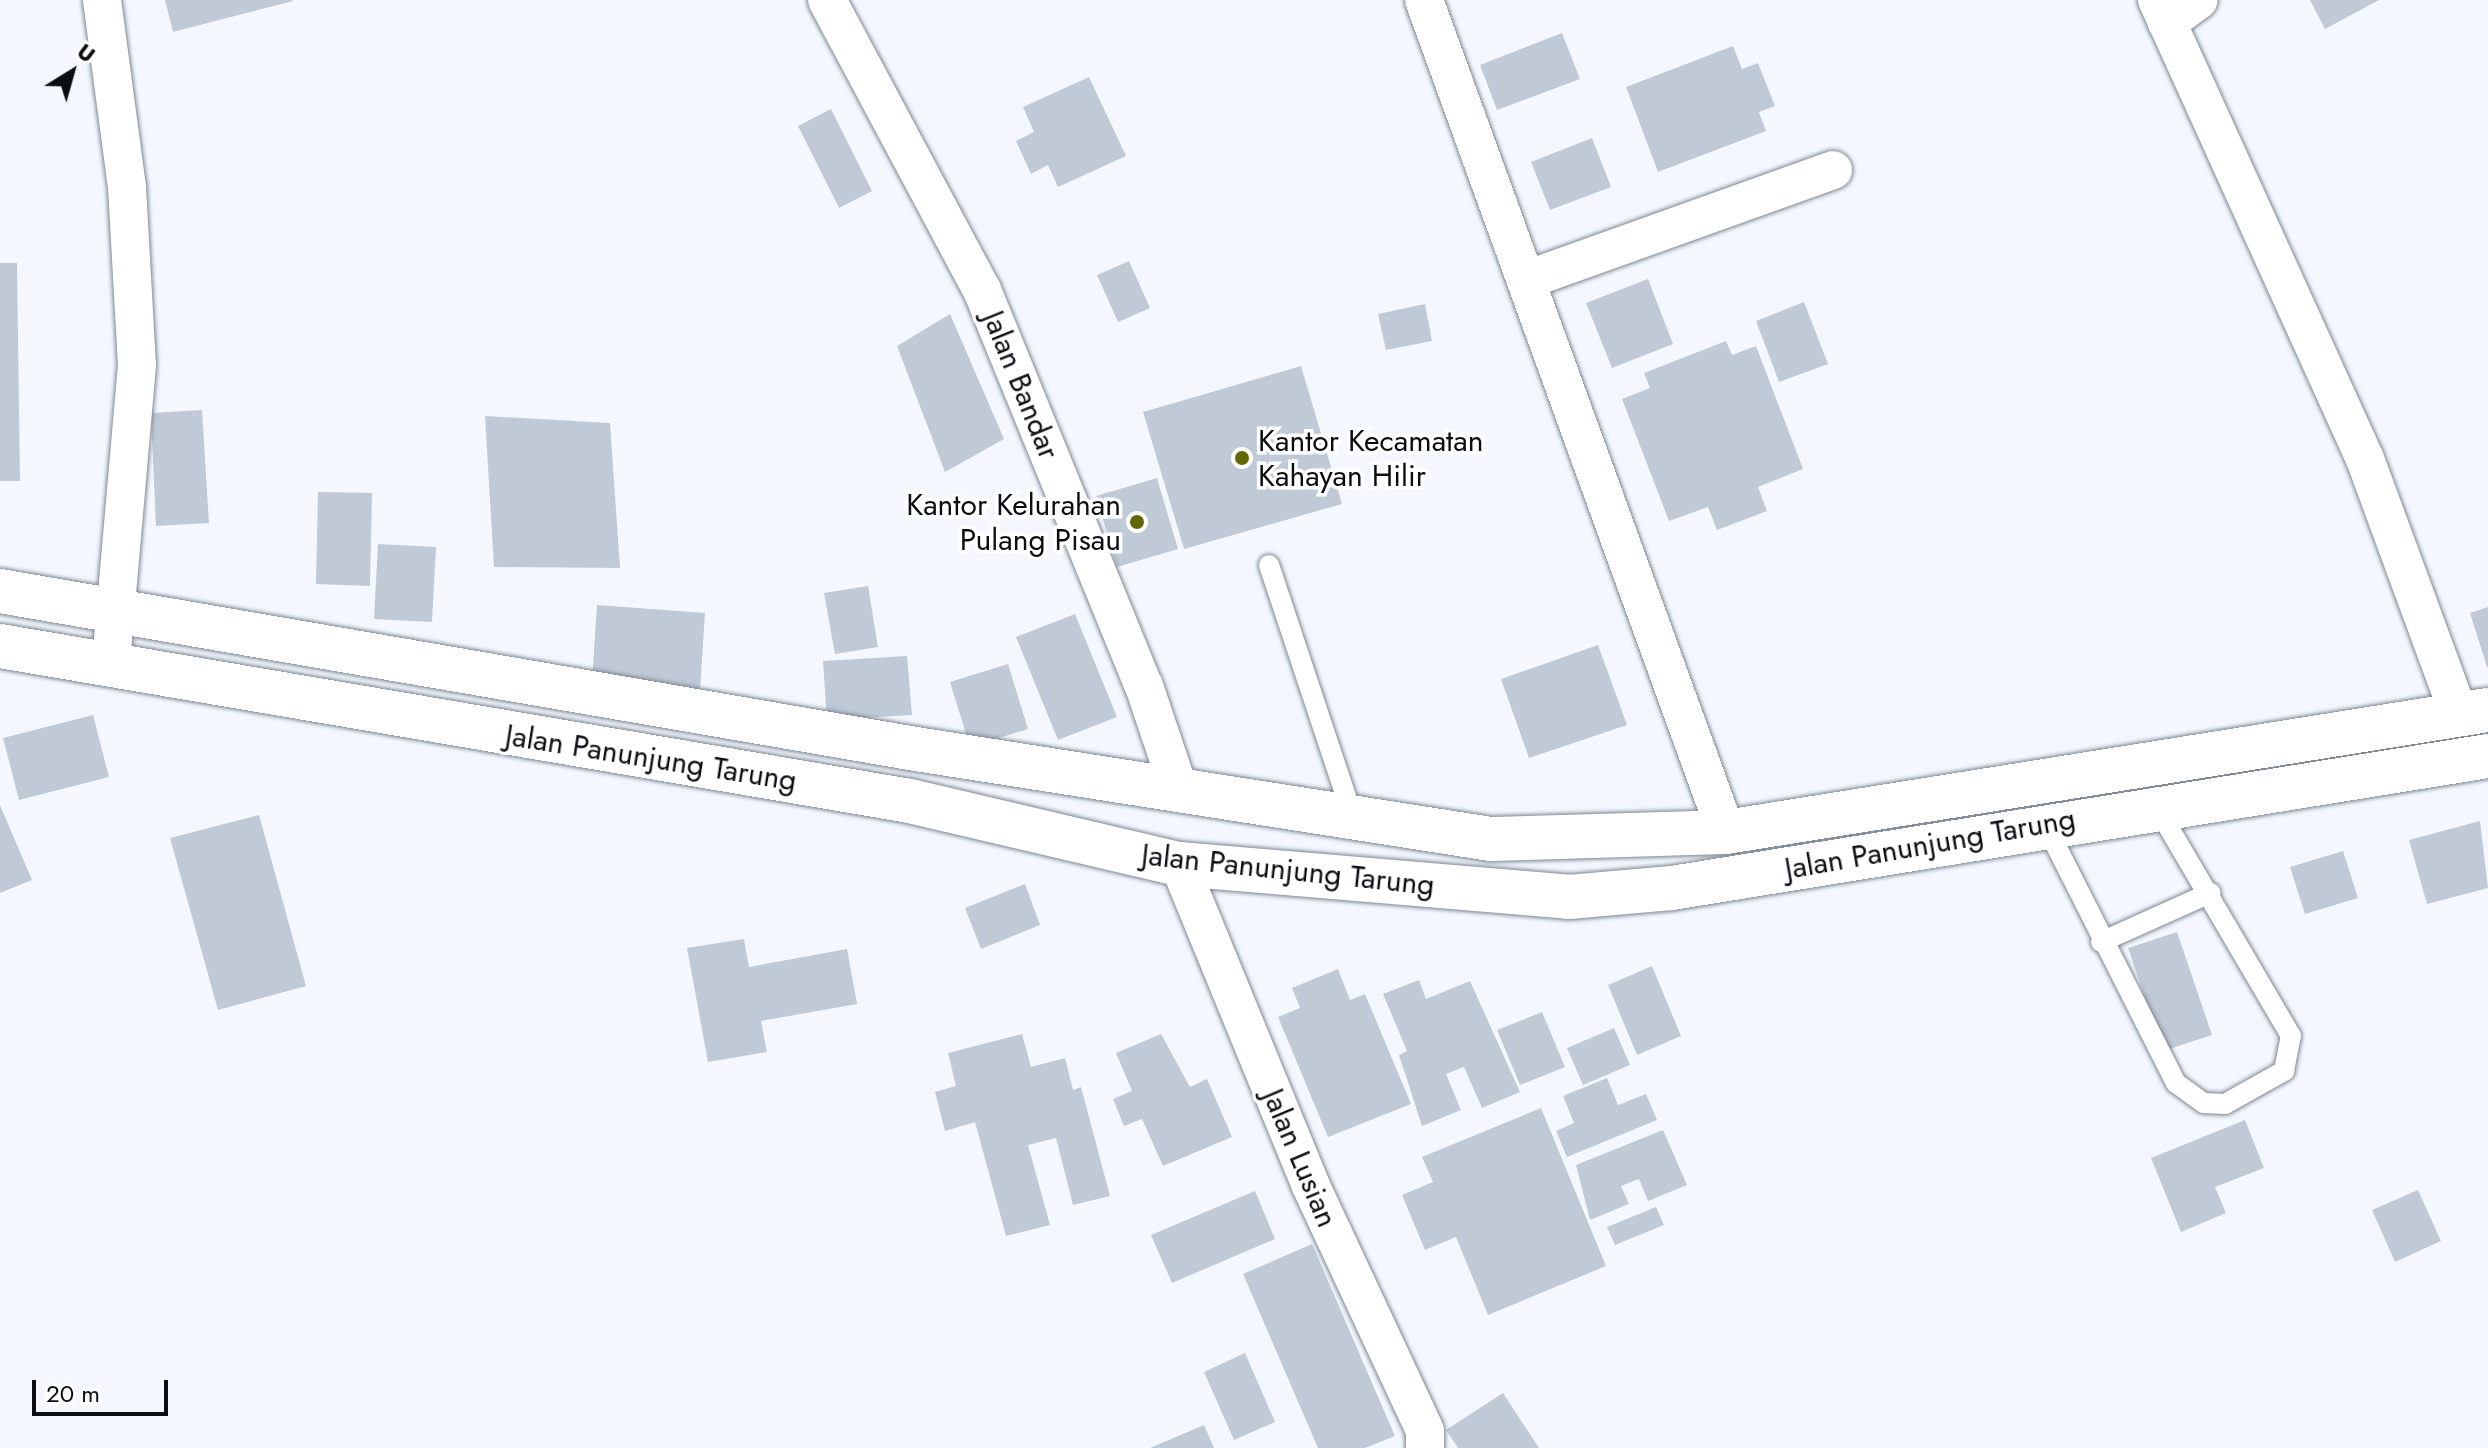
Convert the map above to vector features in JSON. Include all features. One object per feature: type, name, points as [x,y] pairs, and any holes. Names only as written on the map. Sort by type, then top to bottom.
[{"type":"street","points":[[102,0],[127,187],[137,365],[118,615],[111,663]]},
{"type":"street","name":"Jalan Bandar","points":[[827,0],[982,290],[1144,686],[1178,787]]},
{"type":"street","points":[[1424,0],[1529,279],[1726,832]]},
{"type":"street","points":[[2199,0],[2162,11],[2365,459],[2474,712]]},
{"type":"street","points":[[1529,279],[1833,170]]},
{"type":"street","name":"Jalan Panunjung Tarung","points":[[0,591],[118,615],[534,678],[916,749],[1178,787],[1370,822],[1491,839],[1726,832],[2474,712]]},
{"type":"street","name":"Jalan Panunjung Tarung","points":[[0,646],[910,801],[1179,864],[1391,879],[1569,897],[1672,888],[2156,806],[2348,781],[2488,756]]},
{"type":"street","points":[[2348,733],[2348,781]]},
{"type":"street","points":[[910,801],[916,749]]},
{"type":"street","points":[[1370,822],[1391,879]]},
{"type":"street","name":"Jalan Lusian","points":[[1179,864],[1310,1184],[1425,1431],[1425,1448]]},
{"type":"lane","points":[[1269,565],[1370,822]]},
{"type":"lane","points":[[2046,826],[2101,942],[2176,1083],[2204,1103],[2225,1104],[2284,1071],[2291,1036],[2210,893],[2156,806]]},
{"type":"lane","points":[[2101,942],[2210,893]]},
{"type":"building","points":[[165,0],[292,0],[293,1],[173,32]]},
{"type":"building","points":[[2310,0],[2379,0],[2325,29]]},
{"type":"building","points":[[1562,33],[1580,79],[1497,110],[1480,65]]},
{"type":"building","points":[[1733,46],[1742,69],[1758,63],[1775,106],[1759,112],[1766,131],[1658,172],[1626,87]]},
{"type":"building","points":[[1089,77],[1126,156],[1058,187],[1048,165],[1031,174],[1016,141],[1034,132],[1023,107]]},
{"type":"building","points":[[831,109],[872,191],[839,208],[798,126]]},
{"type":"building","points":[[1592,138],[1611,187],[1550,210],[1531,162]]},
{"type":"building","points":[[1129,261],[1150,308],[1118,322],[1097,275]]},
{"type":"building","points":[[0,263],[17,263],[20,481],[0,481]]},
{"type":"building","points":[[1648,279],[1673,344],[1612,368],[1586,303]]},
{"type":"building","points":[[1804,302],[1828,364],[1779,382],[1756,321]]},
{"type":"building","points":[[1425,304],[1432,341],[1386,350],[1378,314]]},
{"type":"building","points":[[950,314],[1004,439],[945,472],[897,346]]},
{"type":"building","points":[[1726,341],[1732,355],[1756,346],[1803,469],[1758,487],[1767,511],[1717,530],[1708,507],[1669,521],[1622,399],[1650,388],[1644,373]]},
{"type":"building","name":"Kantor Kecamatan Kahayan Hilir","points":[[1301,366],[1342,504],[1184,549],[1143,412]]},
{"type":"building","points":[[202,410],[209,523],[156,526],[151,413]]},
{"type":"building","points":[[485,416],[610,423],[620,568],[494,567]]},
{"type":"building","name":"Kantor Kelurahan Pulang Pisau","points":[[1157,478],[1178,549],[1117,567],[1096,496]]},
{"type":"building","points":[[318,492],[372,493],[370,586],[316,584]]},
{"type":"building","points":[[378,544],[436,547],[432,622],[374,619]]},
{"type":"building","points":[[868,586],[878,647],[835,654],[824,593]]},
{"type":"building","points":[[597,605],[705,613],[700,690],[592,682]]},
{"type":"building","points":[[2488,607],[2488,667],[2487,667],[2470,613]]},
{"type":"building","points":[[1075,614],[1117,717],[1058,740],[1016,637]]},
{"type":"building","points":[[1598,645],[1627,725],[1529,758],[1501,679]]},
{"type":"building","points":[[907,656],[912,715],[827,720],[823,661]]},
{"type":"building","points":[[1008,664],[1028,729],[970,747],[950,682]]},
{"type":"building","points":[[93,715],[109,777],[19,800],[3,738]]},
{"type":"building","points":[[0,805],[32,880],[0,893]]},
{"type":"building","points":[[259,815],[306,986],[218,1010],[170,838]]},
{"type":"building","points":[[2480,821],[2488,888],[2427,904],[2409,840]]},
{"type":"building","points":[[2343,851],[2358,898],[2305,914],[2290,867]]},
{"type":"building","points":[[1025,884],[1040,925],[981,949],[965,908]]},
{"type":"building","points":[[2177,932],[2212,1035],[2163,1051],[2128,948]]},
{"type":"building","points":[[744,939],[749,967],[847,949],[857,1004],[761,1021],[767,1052],[708,1062],[687,948]]},
{"type":"building","points":[[1652,966],[1681,1036],[1637,1055],[1608,985]]},
{"type":"building","points":[[1338,969],[1350,1000],[1365,994],[1411,1104],[1328,1137],[1278,1017],[1300,1008],[1292,988]]},
{"type":"building","points":[[1419,980],[1426,999],[1470,981],[1520,1092],[1482,1108],[1464,1067],[1446,1074],[1461,1110],[1422,1126],[1399,1055],[1407,1051],[1383,994]]},
{"type":"building","points":[[1542,1012],[1565,1067],[1520,1085],[1497,1030]]},
{"type":"building","points":[[1614,1028],[1630,1065],[1583,1085],[1567,1048]]},
{"type":"building","points":[[1022,1034],[1031,1067],[1065,1058],[1073,1090],[1081,1087],[1110,1196],[1073,1205],[1056,1138],[1028,1145],[1050,1225],[1006,1236],[975,1122],[945,1131],[935,1092],[956,1086],[948,1053]]},
{"type":"building","points":[[1161,1034],[1190,1087],[1207,1079],[1232,1137],[1163,1166],[1142,1119],[1124,1126],[1113,1099],[1132,1091],[1116,1053]]},
{"type":"building","points":[[1607,1078],[1618,1105],[1646,1094],[1657,1120],[1567,1157],[1556,1131],[1574,1123],[1563,1096]]},
{"type":"building","points":[[1541,1108],[1606,1266],[1488,1315],[1456,1237],[1425,1250],[1402,1195],[1433,1182],[1422,1157]]},
{"type":"building","points":[[2245,1120],[2264,1168],[2215,1187],[2226,1213],[2181,1232],[2151,1158]]},
{"type":"building","points":[[1663,1130],[1687,1185],[1648,1201],[1639,1179],[1621,1186],[1629,1204],[1590,1220],[1576,1165]]},
{"type":"building","points":[[2418,1190],[2441,1241],[2395,1262],[2372,1210]]},
{"type":"building","points":[[1255,1191],[1275,1239],[1172,1283],[1151,1235]]},
{"type":"building","points":[[1656,1207],[1664,1225],[1615,1245],[1607,1227]]},
{"type":"building","points":[[1312,1244],[1395,1436],[1365,1448],[1318,1448],[1243,1274]]},
{"type":"building","points":[[1245,1353],[1275,1422],[1234,1440],[1204,1372]]},
{"type":"building","points":[[1503,1393],[1539,1448],[1458,1448],[1446,1430]]},
{"type":"building","points":[[1204,1425],[1214,1448],[1150,1448]]},
{"type":"place","name":"Kantor Kecamatan Kahayan Hilir","points":[[1242,458]]},
{"type":"place","name":"Kantor Kelurahan Pulang Pisau","points":[[1137,522]]}]
